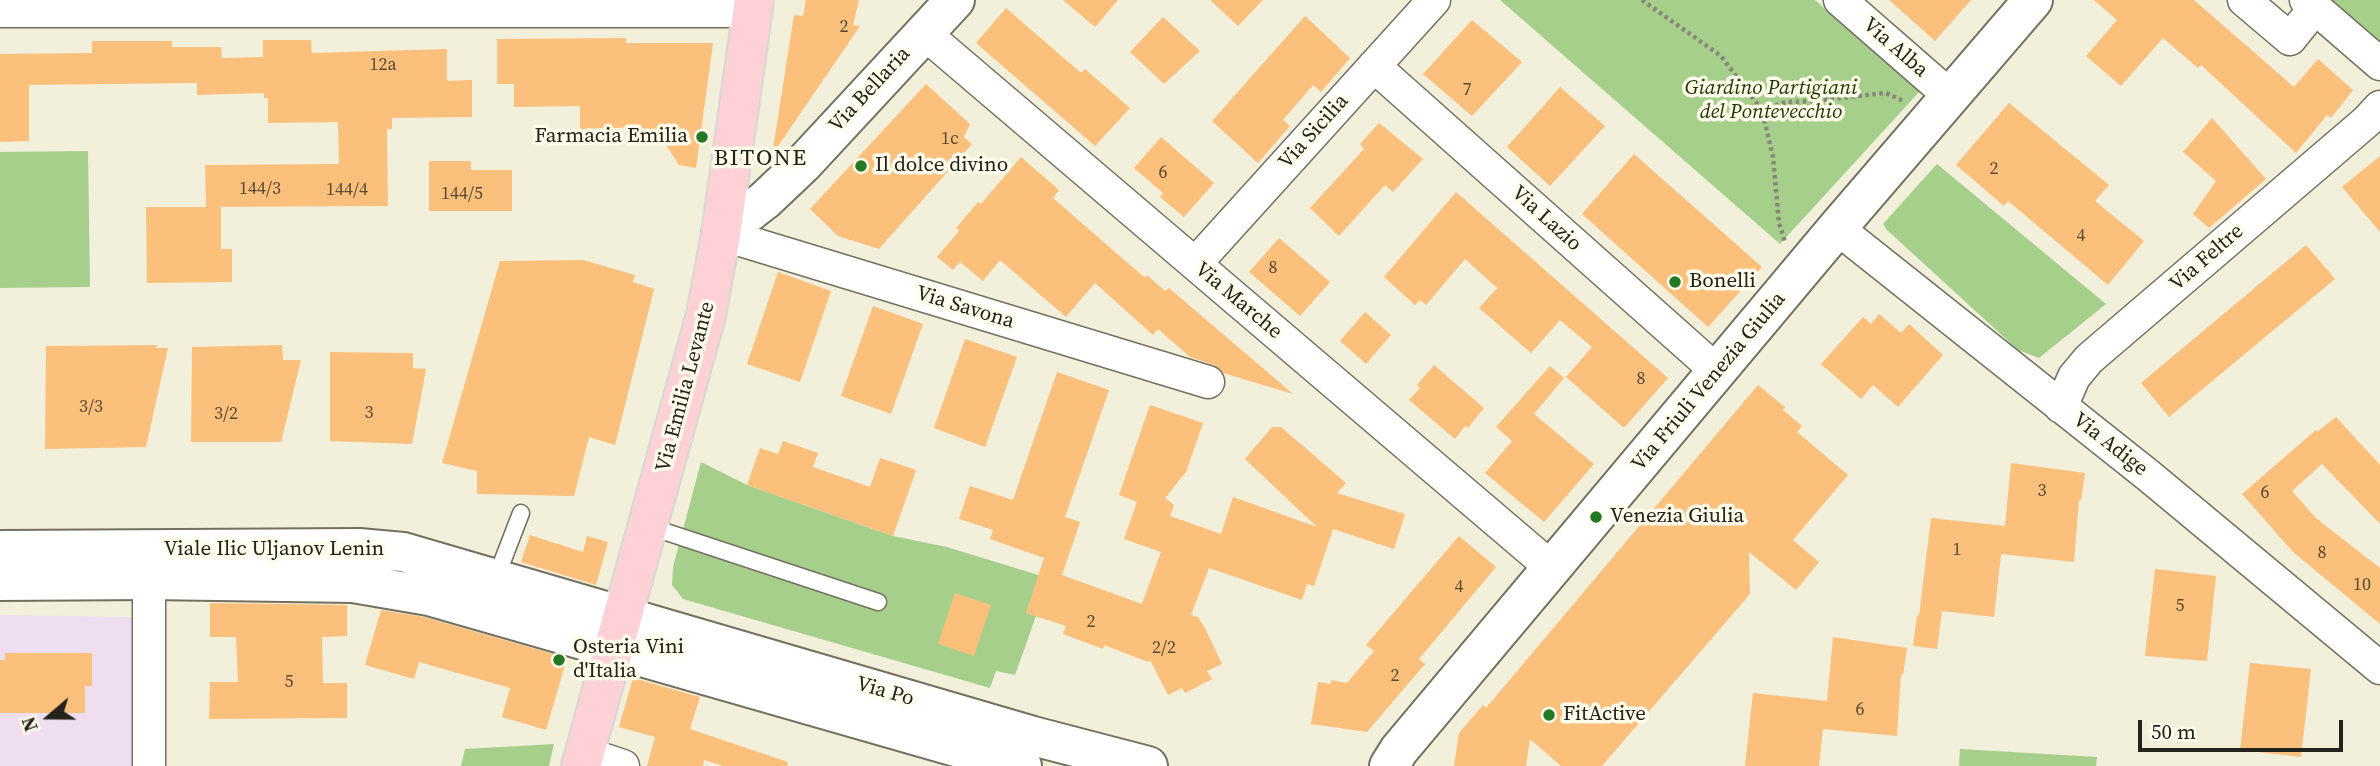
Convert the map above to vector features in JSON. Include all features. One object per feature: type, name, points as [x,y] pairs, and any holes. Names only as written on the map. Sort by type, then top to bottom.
[{"type":"main road","name":"Via Bellaria","points":[[721,234],[765,200],[803,164],[955,0]]},
{"type":"main road","name":"Via Friuli Venezia Giulia","points":[[1389,766],[1399,750],[1837,228],[2033,0]]},
{"type":"main road","name":"Via Emilia Levante","points":[[582,760],[706,315],[721,234],[753,5]]},
{"type":"main road","name":"Viale Ilic Uljanov Lenin","points":[[0,550],[359,548],[403,552],[496,578],[618,632]]},
{"type":"main road","name":"Viale Ilic Uljanov Lenin","points":[[0,581],[353,583],[618,632]]},
{"type":"main road","name":"Via Po","points":[[618,632],[1022,766]]},
{"type":"main road","name":"Via Po","points":[[618,632],[1148,766]]},
{"type":"street","name":"Via Sicilia","points":[[1195,264],[1434,0]]},
{"type":"street","name":"Via Alba","points":[[1840,0],[1939,109]]},
{"type":"street","points":[[2244,0],[2290,39],[2311,4],[2380,64]]},
{"type":"street","points":[[0,11],[753,5]]},
{"type":"street","name":"Via Marche","points":[[924,33],[1553,569]]},
{"type":"street","name":"Via Lazio","points":[[1374,66],[1718,372]]},
{"type":"street","name":"Via Feltre","points":[[2061,407],[2074,377],[2089,359],[2376,120]]},
{"type":"street","name":"Via Adige","points":[[1837,228],[2149,476],[2380,668]]},
{"type":"street","name":"Via Savona","points":[[721,234],[1209,382]]},
{"type":"street","points":[[149,580],[149,766]]},
{"type":"street","points":[[582,760],[623,766]]},
{"type":"lane","points":[[496,578],[521,513]]},
{"type":"lane","points":[[648,526],[878,602]]},
{"type":"path","points":[[1642,0],[1721,56],[1762,110],[1773,157],[1779,223],[1784,240],[1806,266]]},
{"type":"path","points":[[1762,110],[1786,102],[1854,98],[1886,93],[1908,104],[1939,109]]},
{"type":"shaded area","points":[[0,615],[133,617],[132,766],[0,766]]},
{"type":"green space","name":"Giardino Partigiani del Pontevecchio","points":[[1500,0],[1815,0],[1920,91],[1780,244]]},
{"type":"green space","points":[[2307,0],[2380,0],[2380,64]]},
{"type":"green space","points":[[88,151],[90,287],[0,288],[0,152]]},
{"type":"green space","points":[[1937,164],[2106,304],[2039,358],[2018,350],[1883,224]]},
{"type":"green space","points":[[701,462],[747,485],[893,536],[947,547],[1048,578],[1032,596],[1026,613],[1036,616],[1015,675],[996,671],[990,688],[683,599],[672,585],[673,567]]},
{"type":"green space","points":[[554,744],[549,766],[461,766],[465,749]]},
{"type":"green space","points":[[1960,749],[2097,757],[2096,766],[1959,766]]},
{"type":"building","points":[[806,0],[859,0],[853,25],[860,26],[772,155],[794,15],[803,16]]},
{"type":"building","points":[[1063,0],[1118,0],[1095,27]]},
{"type":"building","points":[[1210,0],[1263,0],[1238,26]]},
{"type":"building","points":[[1889,0],[1971,0],[1935,41]]},
{"type":"building","points":[[2094,0],[2194,0],[2294,87],[2318,59],[2353,90],[2331,118],[2327,115],[2296,153],[2201,65],[2198,68],[2163,38],[2121,86],[2086,56],[2117,20]]},
{"type":"building","points":[[1006,8],[1081,73],[1085,69],[1130,108],[1095,146],[976,43]]},
{"type":"building","points":[[1305,16],[1350,58],[1321,92],[1313,85],[1283,120],[1290,126],[1258,163],[1212,121]]},
{"type":"building","points":[[1163,17],[1200,51],[1164,84],[1130,52]]},
{"type":"building","points":[[1472,20],[1522,62],[1472,116],[1423,74]]},
{"type":"building","points":[[626,38],[626,43],[713,43],[696,168],[679,165],[666,145],[641,144],[641,127],[580,129],[580,106],[514,107],[514,84],[497,84],[497,39]]},
{"type":"building","points":[[263,40],[311,40],[312,53],[447,49],[447,81],[472,80],[472,117],[392,118],[392,129],[387,129],[388,206],[206,207],[205,165],[339,164],[338,122],[268,123],[268,98],[264,98],[264,93],[197,95],[197,83],[29,85],[29,141],[0,142],[0,54],[92,53],[92,41],[172,41],[172,47],[221,47],[222,58],[263,57]]},
{"type":"building","points":[[926,84],[970,124],[964,137],[972,144],[879,249],[838,236],[810,209]]},
{"type":"building","points":[[1560,87],[1605,126],[1550,186],[1507,147]]},
{"type":"building","points":[[2009,103],[2109,185],[2095,201],[2144,241],[2108,285],[2008,201],[2004,206],[1956,165]]},
{"type":"building","points":[[2212,118],[2266,179],[2209,228],[2193,214],[2216,181],[2183,152]]},
{"type":"building","points":[[1379,123],[1423,159],[1393,192],[1385,185],[1339,236],[1310,208],[1364,149],[1360,144]]},
{"type":"building","points":[[1161,137],[1214,183],[1184,217],[1160,197],[1163,193],[1134,168]]},
{"type":"building","points":[[1634,154],[1762,267],[1708,327],[1582,214]]},
{"type":"building","points":[[2380,156],[2380,232],[2342,187]]},
{"type":"building","points":[[1021,157],[1059,190],[1053,198],[1145,278],[1147,275],[1165,291],[1169,288],[1293,394],[1223,373],[1214,365],[1190,357],[1158,329],[1153,335],[1095,283],[1066,317],[1000,260],[983,281],[960,262],[953,270],[937,257],[959,231],[956,228],[978,202],[981,204]]},
{"type":"building","points":[[429,161],[471,161],[471,170],[512,170],[512,211],[429,211]]},
{"type":"building","points":[[1456,192],[1668,378],[1624,428],[1566,377],[1592,347],[1560,320],[1531,353],[1479,308],[1497,288],[1465,259],[1426,305],[1420,300],[1415,305],[1384,277]]},
{"type":"building","points":[[146,207],[221,207],[221,249],[232,249],[232,282],[147,283]]},
{"type":"building","points":[[1279,238],[1330,282],[1300,316],[1249,272]]},
{"type":"building","points":[[2306,245],[2335,279],[2169,417],[2141,383]]},
{"type":"building","points":[[583,260],[635,275],[633,282],[654,289],[615,445],[589,437],[574,496],[477,494],[477,471],[442,463],[500,261]]},
{"type":"building","points":[[778,272],[831,291],[800,382],[747,364]]},
{"type":"building","points":[[873,306],[923,324],[891,414],[841,396]]},
{"type":"building","points":[[1365,312],[1391,335],[1366,364],[1340,341]]},
{"type":"building","points":[[1879,314],[1901,333],[1909,324],[1943,355],[1898,407],[1873,385],[1861,399],[1821,364],[1863,317],[1871,324]]},
{"type":"building","points":[[965,339],[1017,357],[985,447],[934,428]]},
{"type":"building","points":[[157,345],[156,348],[168,348],[146,447],[45,449],[46,346]]},
{"type":"building","points":[[282,345],[283,360],[301,360],[281,442],[191,442],[192,347]]},
{"type":"building","points":[[330,352],[413,353],[413,368],[426,369],[412,444],[330,441]]},
{"type":"building","points":[[1434,365],[1484,408],[1455,439],[1409,400],[1420,388],[1417,385]]},
{"type":"building","points":[[1550,366],[1564,378],[1534,414],[1594,464],[1544,522],[1485,473],[1512,441],[1496,427]]},
{"type":"building","points":[[1057,372],[1109,390],[1065,517],[1080,522],[1062,575],[1142,604],[1161,552],[1124,539],[1137,502],[1119,495],[1150,405],[1203,423],[1186,472],[1165,498],[1174,505],[1170,516],[1221,534],[1233,497],[1317,527],[1245,459],[1272,427],[1281,427],[1346,483],[1337,493],[1405,514],[1394,549],[1333,529],[1314,586],[1307,584],[1302,600],[1209,568],[1191,615],[1198,617],[1222,664],[1207,671],[1212,679],[1185,693],[1182,688],[1168,695],[1150,660],[1148,662],[1104,645],[1103,649],[1063,634],[1066,626],[1026,613],[1044,558],[990,539],[993,530],[959,519],[970,486],[1013,500]]},
{"type":"building","points":[[1758,385],[1785,407],[1783,410],[1802,426],[1797,432],[1848,475],[1793,540],[1819,562],[1796,590],[1749,552],[1750,594],[1602,766],[1561,766],[1530,739],[1526,766],[1454,766],[1459,733],[1483,705],[1486,708]]},
{"type":"building","points":[[2336,417],[2380,465],[2380,524],[2322,464],[2292,491],[2317,519],[2380,568],[2380,624],[2293,552],[2242,494],[2316,430],[2317,432]]},
{"type":"building","points":[[783,441],[818,453],[813,467],[870,487],[880,458],[916,470],[893,536],[747,485],[760,448],[778,454]]},
{"type":"building","points":[[2011,463],[2085,473],[2079,500],[2074,562],[2001,554],[1994,617],[1942,611],[1937,649],[1913,646],[1931,518],[2005,526]]},
{"type":"building","points":[[530,535],[583,552],[587,536],[608,542],[596,585],[521,562]]},
{"type":"building","points":[[1459,536],[1496,567],[1419,659],[1425,664],[1367,732],[1311,724],[1318,682],[1331,684],[1331,680],[1347,683],[1374,651],[1366,645]]},
{"type":"building","points":[[2155,569],[2216,576],[2207,661],[2145,656]]},
{"type":"building","points":[[955,593],[991,605],[974,656],[938,644]]},
{"type":"building","points":[[210,603],[347,605],[347,636],[322,637],[323,683],[347,683],[347,718],[209,719],[210,682],[238,682],[236,637],[210,637]]},
{"type":"building","points":[[381,610],[424,617],[567,658],[546,730],[502,717],[510,688],[419,662],[414,679],[365,665]]},
{"type":"building","points":[[1833,637],[1907,648],[1903,675],[1901,674],[1897,736],[1823,729],[1819,766],[1745,766],[1753,693],[1827,701]]},
{"type":"building","points":[[5,653],[92,653],[92,686],[85,686],[85,713],[0,713],[0,660],[5,660]]},
{"type":"building","points":[[2250,663],[2311,669],[2301,757],[2240,750]]},
{"type":"building","points":[[633,678],[700,697],[690,729],[788,762],[787,766],[723,766],[704,760],[703,766],[647,766],[655,737],[619,727]]},
{"type":"place","name":"Farmacia Emilia","points":[[702,137]]},
{"type":"place","name":"Il dolce divino","points":[[861,166]]},
{"type":"place","name":"Bonelli","points":[[1675,282]]},
{"type":"place","name":"Venezia Giulia","points":[[1596,517]]},
{"type":"place","name":"Osteria Vini d'Italia","points":[[559,660]]},
{"type":"place","name":"FitActive","points":[[1549,715]]},
{"type":"district","name":"BITONE","points":[[761,159]]}]
